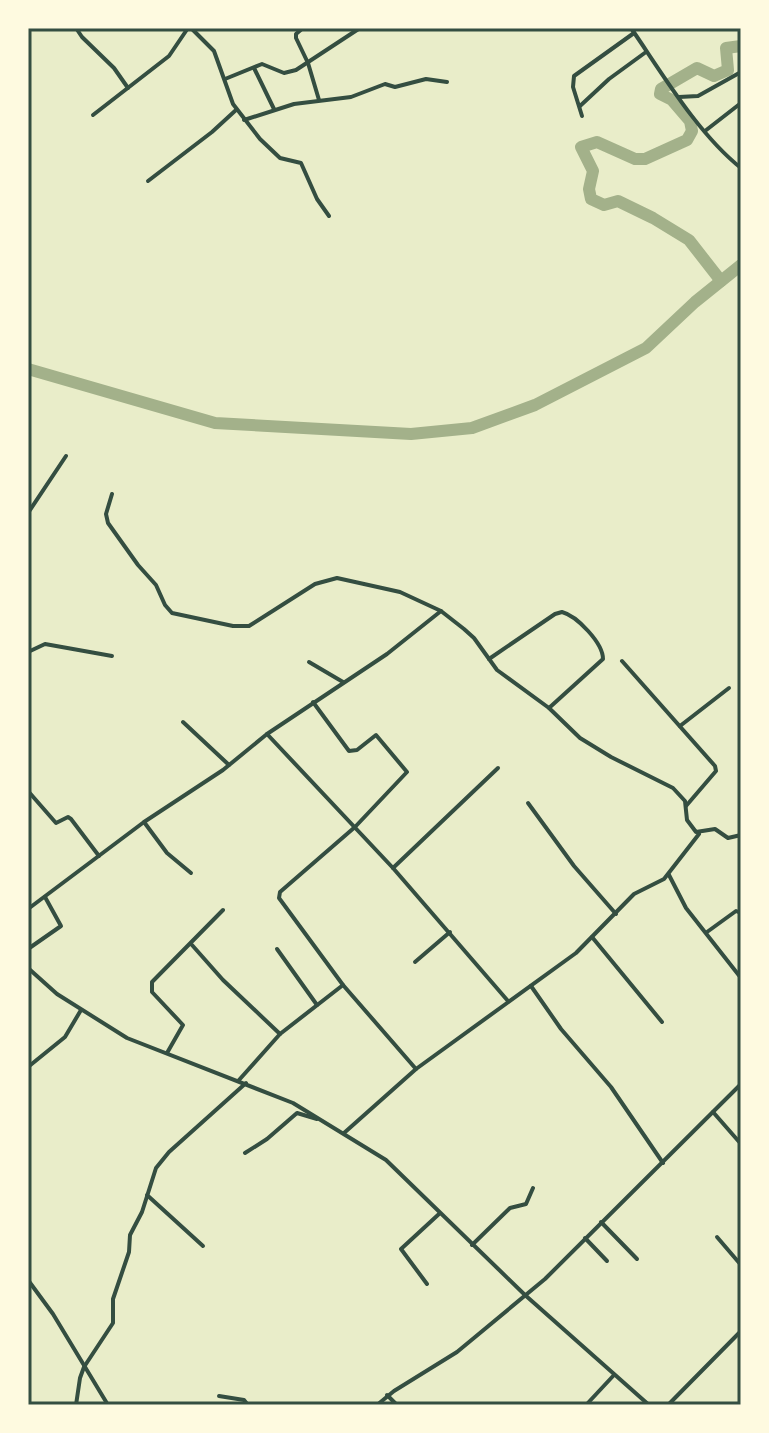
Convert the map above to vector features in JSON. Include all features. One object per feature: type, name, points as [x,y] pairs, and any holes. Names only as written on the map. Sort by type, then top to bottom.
[{"type":"street","points":[[76,28],[114,68],[128,88]]},
{"type":"street","points":[[93,115],[169,56],[190,28],[214,51],[236,110],[276,156],[304,166],[317,199],[329,216]]},
{"type":"street","points":[[303,28],[295,36],[308,63],[319,100]]},
{"type":"street","points":[[225,79],[266,65],[284,73],[308,63],[360,28]]},
{"type":"street","points":[[677,28],[684,28]]},
{"type":"street","points":[[582,116],[573,87],[574,76],[632,30],[705,131],[740,165]]},
{"type":"street","points":[[580,106],[609,79],[646,52]]},
{"type":"street","points":[[254,68],[275,110]]},
{"type":"street","points":[[679,97],[698,96],[741,72]]},
{"type":"street","points":[[244,120],[319,100],[351,97],[385,84],[395,87],[426,79],[447,82]]},
{"type":"street","points":[[705,131],[741,103]]},
{"type":"street","points":[[148,181],[236,110]]},
{"type":"street","points":[[28,513],[66,456]]},
{"type":"street","points":[[112,494],[106,514],[108,523],[156,585],[172,613],[233,626],[249,626],[315,584],[337,578],[400,592],[441,611],[474,638],[497,670],[549,708],[589,744],[681,794],[687,820],[699,834]]},
{"type":"street","points":[[28,909],[144,822],[229,765],[267,734],[387,654],[441,611]]},
{"type":"street","points":[[489,659],[555,614],[562,612],[573,616],[602,649],[603,659],[549,708]]},
{"type":"street","points":[[28,652],[45,644],[112,656]]},
{"type":"street","points":[[622,661],[716,768],[686,806]]},
{"type":"street","points":[[309,662],[343,682]]},
{"type":"street","points":[[679,726],[729,688]]},
{"type":"street","points":[[313,702],[349,751],[357,750],[376,735],[406,769],[406,774],[355,827],[279,895],[343,985],[416,1069]]},
{"type":"street","points":[[183,722],[229,765]]},
{"type":"street","points":[[267,734],[393,868],[508,1001]]},
{"type":"street","points":[[393,868],[498,768]]},
{"type":"street","points":[[28,791],[56,823],[68,817],[71,819],[99,856]]},
{"type":"street","points":[[528,803],[574,866],[616,914]]},
{"type":"street","points":[[144,822],[167,853],[191,873]]},
{"type":"street","points":[[344,1133],[416,1069],[576,953],[634,894],[669,875],[699,834],[715,829],[728,838],[741,835]]},
{"type":"street","points":[[669,875],[686,908],[741,978]]},
{"type":"street","points":[[28,949],[61,926],[45,897]]},
{"type":"street","points":[[166,1054],[183,1025],[150,987],[223,910]]},
{"type":"street","points":[[707,932],[736,911],[741,913]]},
{"type":"street","points":[[415,962],[450,932]]},
{"type":"street","points":[[592,937],[662,1022]]},
{"type":"street","points":[[191,944],[223,980],[280,1034]]},
{"type":"street","points":[[277,949],[317,1005]]},
{"type":"street","points":[[28,968],[48,987],[127,1038],[293,1103],[386,1160],[525,1295],[649,1405]]},
{"type":"street","points":[[239,1080],[280,1034],[343,985]]},
{"type":"street","points":[[531,986],[561,1029],[611,1087],[663,1163]]},
{"type":"street","points":[[28,1067],[65,1037],[81,1010]]},
{"type":"street","points":[[76,1405],[80,1378],[113,1323],[113,1299],[129,1252],[130,1235],[142,1212],[152,1176],[162,1159],[246,1083]]},
{"type":"street","points":[[377,1405],[387,1395],[457,1352],[545,1279],[741,1084]]},
{"type":"street","points":[[713,1112],[741,1144]]},
{"type":"street","points":[[245,1153],[297,1113],[323,1121]]},
{"type":"street","points":[[472,1245],[510,1208],[526,1204],[533,1188]]},
{"type":"street","points":[[147,1195],[203,1246]]},
{"type":"street","points":[[427,1284],[401,1249],[439,1214]]},
{"type":"street","points":[[601,1222],[637,1259]]},
{"type":"street","points":[[717,1237],[741,1265]]},
{"type":"street","points":[[585,1238],[607,1261]]},
{"type":"street","points":[[28,1280],[53,1314],[108,1405]]},
{"type":"street","points":[[668,1405],[741,1331]]},
{"type":"street","points":[[586,1405],[614,1375]]},
{"type":"street","points":[[387,1395],[397,1405]]},
{"type":"street","points":[[219,1396],[244,1400],[248,1405]]},
{"type":"waterway","points":[[721,281],[689,240],[618,201],[604,205],[591,199],[589,189],[593,171],[581,147],[597,142],[635,159],[645,159],[687,140],[692,131],[690,121],[672,100],[660,94],[661,89],[697,68],[714,76],[728,70],[726,48],[741,46]]},
{"type":"waterway","points":[[28,369],[215,423],[411,434],[472,428],[535,405],[646,348],[695,302],[741,265]]}]
